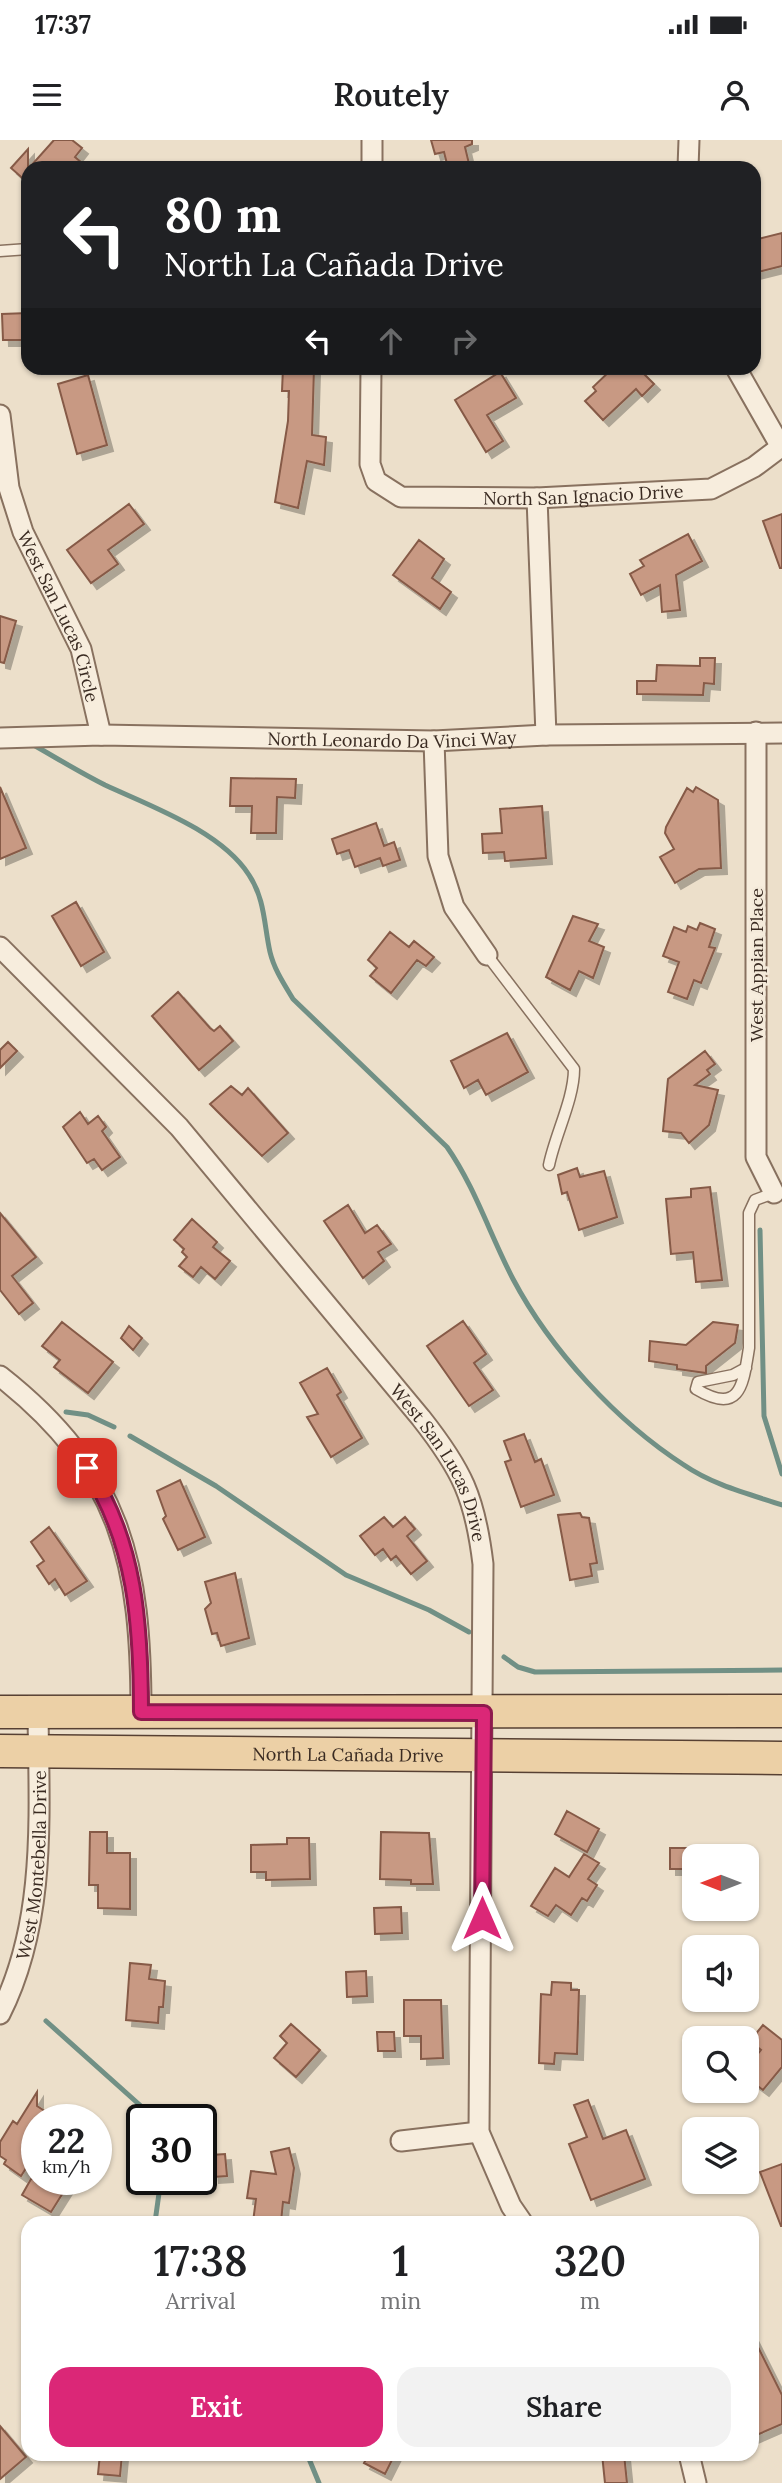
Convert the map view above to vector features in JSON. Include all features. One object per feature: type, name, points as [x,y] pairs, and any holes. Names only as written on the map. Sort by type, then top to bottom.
[{"type":"main road","points":[[0,1712],[782,1711]]},
{"type":"main road","name":"North La Cañada Drive","points":[[0,1751],[782,1758]]},
{"type":"street","points":[[372,140],[372,161]]},
{"type":"street","points":[[688,161],[689,140]]},
{"type":"street","name":"North San Ignacio Drive","points":[[370,375],[370,486],[401,497],[537,498],[711,489],[754,467],[781,447]]},
{"type":"street","points":[[740,375],[781,447]]},
{"type":"street","name":"West San Lucas Circle","points":[[0,415],[9,488],[20,521],[81,649],[101,735]]},
{"type":"street","points":[[537,498],[546,735]]},
{"type":"street","name":"West Appian Place","points":[[756,733],[757,1157],[774,1193]]},
{"type":"street","name":"North Leonardo Da Vinci Way","points":[[0,738],[101,735],[435,741],[546,735],[782,733]]},
{"type":"street","points":[[435,741],[438,856],[454,907],[487,955]]},
{"type":"street","name":"West San Lucas Drive","points":[[0,947],[179,1127],[452,1458],[469,1492],[482,1551],[484,1713],[480,2132],[510,2206],[518,2216]]},
{"type":"street","points":[[0,1376],[53,1422],[77,1452],[97,1483],[116,1524],[129,1560],[137,1604],[141,1712]]},
{"type":"street","name":"West Montebella Drive","points":[[0,2014],[14,1987],[34,1908],[37,1885],[38,1712]]},
{"type":"street","points":[[401,2141],[480,2132]]},
{"type":"street","points":[[691,2461],[696,2483]]},
{"type":"lane","points":[[0,251],[21,250]]},
{"type":"lane","points":[[487,955],[574,1069],[574,1086],[555,1134],[548,1165]]},
{"type":"lane","points":[[746,1368],[733,1375],[698,1382],[696,1389],[719,1399],[731,1399],[738,1395],[746,1368],[750,1348],[749,1213],[755,1200],[774,1193]]},
{"type":"building","points":[[54,140],[72,140],[82,148],[75,157],[80,161],[35,161]]},
{"type":"building","points":[[431,140],[472,140],[472,144],[465,147],[468,161],[446,161],[444,152],[435,154]]},
{"type":"building","points":[[28,149],[28,161],[21,161],[21,177],[11,168]]},
{"type":"building","points":[[782,233],[782,266],[761,271],[761,238]]},
{"type":"building","points":[[21,313],[21,340],[3,340],[2,314]]},
{"type":"building","points":[[88,375],[107,445],[77,454],[58,384]]},
{"type":"building","points":[[283,375],[314,375],[312,435],[326,437],[324,465],[307,461],[298,508],[275,502],[288,421],[289,391],[282,391]]},
{"type":"building","points":[[495,375],[502,375],[516,398],[487,415],[503,441],[486,452],[455,400]]},
{"type":"building","points":[[606,375],[645,375],[654,384],[642,396],[636,389],[603,420],[585,401],[596,391],[593,387]]},
{"type":"building","points":[[129,504],[144,524],[108,550],[118,564],[91,583],[67,550]]},
{"type":"building","points":[[782,514],[782,568],[780,568],[763,521]]},
{"type":"building","points":[[688,534],[702,561],[676,575],[680,610],[662,612],[660,585],[641,595],[630,574],[644,566],[640,560]]},
{"type":"building","points":[[419,540],[444,559],[432,578],[451,592],[440,609],[393,575]]},
{"type":"building","points":[[0,616],[16,621],[4,663],[0,662]]},
{"type":"building","points":[[700,658],[715,658],[714,684],[704,683],[703,695],[637,694],[637,681],[656,681],[657,665],[700,666]]},
{"type":"building","points":[[231,778],[296,779],[295,798],[277,797],[276,833],[251,833],[252,806],[230,806]]},
{"type":"building","points":[[0,787],[26,848],[0,859]]},
{"type":"building","points":[[696,787],[718,800],[721,868],[699,869],[675,883],[660,857],[674,849],[665,833],[666,827],[687,788],[693,792]]},
{"type":"building","points":[[542,806],[546,858],[505,861],[504,852],[483,853],[482,834],[502,833],[500,809]]},
{"type":"building","points":[[376,823],[384,846],[394,842],[400,860],[383,866],[380,858],[355,867],[349,850],[337,854],[332,839]]},
{"type":"building","points":[[76,902],[104,952],[81,966],[52,916]]},
{"type":"building","points":[[573,916],[598,924],[589,941],[604,947],[593,978],[579,971],[570,990],[546,977]]},
{"type":"building","points":[[700,923],[715,929],[709,947],[715,948],[701,983],[694,980],[687,999],[668,992],[679,962],[663,956],[674,927],[686,932],[688,926],[697,930]]},
{"type":"building","points":[[390,932],[409,947],[414,941],[434,957],[426,966],[417,960],[391,993],[370,976],[377,968],[368,960]]},
{"type":"building","points":[[178,992],[210,1028],[214,1031],[220,1026],[233,1041],[199,1070],[152,1016]]},
{"type":"building","points":[[507,1033],[528,1072],[486,1095],[478,1080],[464,1088],[451,1061]]},
{"type":"building","points":[[8,1042],[17,1051],[0,1068],[0,1050]]},
{"type":"building","points":[[705,1051],[715,1064],[707,1070],[710,1074],[695,1085],[718,1090],[709,1125],[689,1143],[681,1133],[663,1131],[668,1079]]},
{"type":"building","points":[[231,1086],[242,1095],[248,1088],[288,1133],[262,1156],[210,1104]]},
{"type":"building","points":[[80,1112],[88,1124],[98,1116],[106,1127],[102,1131],[120,1157],[102,1170],[94,1159],[87,1163],[63,1127]]},
{"type":"building","points":[[577,1168],[580,1177],[604,1171],[617,1217],[579,1230],[567,1192],[562,1194],[558,1175]]},
{"type":"building","points":[[710,1187],[722,1280],[696,1282],[693,1252],[671,1254],[666,1199],[691,1197],[691,1189]]},
{"type":"building","points":[[348,1205],[365,1233],[377,1225],[391,1244],[378,1252],[384,1261],[363,1278],[324,1221]]},
{"type":"building","points":[[0,1213],[36,1257],[12,1276],[33,1303],[19,1314],[0,1290]]},
{"type":"building","points":[[192,1219],[217,1242],[213,1247],[230,1261],[215,1279],[201,1267],[193,1277],[179,1266],[187,1257],[182,1252],[184,1249],[174,1240]]},
{"type":"building","points":[[463,1321],[486,1354],[474,1363],[493,1390],[469,1406],[427,1346]]},
{"type":"building","points":[[62,1322],[113,1362],[88,1393],[54,1367],[60,1360],[42,1346]]},
{"type":"building","points":[[713,1322],[738,1325],[735,1343],[706,1366],[706,1373],[649,1361],[650,1341],[686,1345]]},
{"type":"building","points":[[129,1326],[142,1338],[133,1350],[121,1338]]},
{"type":"building","points":[[327,1368],[341,1392],[337,1395],[362,1438],[331,1457],[307,1417],[318,1414],[300,1383]]},
{"type":"building","points":[[524,1434],[535,1462],[541,1459],[554,1495],[521,1507],[505,1462],[511,1460],[504,1441]]},
{"type":"building","points":[[180,1480],[205,1537],[178,1550],[163,1519],[166,1516],[157,1491]]},
{"type":"building","points":[[580,1513],[582,1517],[589,1518],[597,1563],[590,1564],[592,1576],[570,1580],[558,1515]]},
{"type":"building","points":[[384,1517],[393,1527],[405,1517],[415,1529],[407,1536],[427,1561],[411,1574],[396,1556],[391,1560],[383,1549],[375,1555],[360,1536]]},
{"type":"building","points":[[49,1527],[87,1581],[65,1595],[55,1579],[49,1584],[37,1566],[44,1561],[31,1542]]},
{"type":"building","points":[[235,1573],[249,1638],[221,1646],[217,1633],[212,1634],[205,1609],[211,1603],[205,1582]]},
{"type":"building","points":[[567,1811],[599,1829],[587,1852],[555,1834]]},
{"type":"building","points":[[90,1832],[107,1832],[107,1853],[130,1853],[130,1909],[98,1908],[98,1885],[89,1885]]},
{"type":"building","points":[[381,1832],[429,1833],[433,1884],[380,1879]]},
{"type":"building","points":[[287,1838],[309,1838],[310,1879],[266,1880],[266,1872],[251,1872],[251,1845],[287,1844]]},
{"type":"building","points":[[670,1848],[682,1848],[682,1869],[670,1869]]},
{"type":"building","points":[[584,1854],[599,1863],[588,1879],[597,1885],[587,1901],[582,1898],[571,1915],[556,1905],[548,1916],[531,1906],[555,1868],[569,1877]]},
{"type":"building","points":[[401,1907],[402,1933],[375,1934],[374,1908]]},
{"type":"building","points":[[130,1963],[151,1965],[149,1979],[165,1981],[163,2007],[159,2007],[158,2023],[126,2020]]},
{"type":"building","points":[[366,1971],[367,1996],[347,1997],[346,1972]]},
{"type":"building","points":[[552,1982],[571,1983],[571,1990],[579,1990],[577,2054],[555,2053],[554,2064],[539,2063],[541,1994],[551,1995]]},
{"type":"building","points":[[404,2000],[441,2000],[443,2058],[421,2059],[421,2036],[404,2036]]},
{"type":"building","points":[[291,2024],[320,2050],[296,2077],[274,2058],[287,2043],[280,2036]]},
{"type":"building","points":[[763,2025],[782,2040],[782,2067],[763,2090],[759,2087],[759,2030]]},
{"type":"building","points":[[377,2032],[394,2032],[395,2051],[378,2051]]},
{"type":"building","points":[[37,2092],[37,2104],[30,2104]]},
{"type":"building","points":[[588,2100],[603,2139],[626,2130],[645,2179],[591,2200],[569,2144],[587,2137],[574,2105]]},
{"type":"building","points":[[21,2118],[21,2176],[4,2164],[6,2160],[0,2156],[0,2142],[13,2121],[17,2124]]},
{"type":"building","points":[[289,2148],[294,2168],[289,2203],[283,2202],[282,2216],[254,2216],[256,2199],[247,2198],[251,2171],[276,2174],[271,2152]]},
{"type":"building","points":[[225,2154],[227,2176],[217,2177],[217,2155]]},
{"type":"building","points":[[782,2164],[782,2226],[781,2226],[760,2172]]},
{"type":"building","points":[[22,2195],[62,2195],[51,2212]]},
{"type":"building","points":[[759,2349],[782,2395],[782,2424],[759,2434]]},
{"type":"building","points":[[0,2426],[21,2451],[21,2461],[0,2479]]},
{"type":"building","points":[[99,2461],[121,2461],[120,2476],[98,2474]]},
{"type":"building","points":[[365,2461],[392,2461],[385,2474],[364,2463]]},
{"type":"building","points":[[603,2461],[625,2461],[627,2483],[605,2483]]},
{"type":"waterway","points":[[30,743],[105,785],[183,821],[221,845],[237,859],[258,893],[272,958],[293,999],[447,1147],[474,1195],[528,1305],[546,1332],[587,1382],[634,1428],[695,1472],[719,1484],[782,1505]]},
{"type":"waterway","points":[[760,1230],[764,1416],[782,1474]]},
{"type":"waterway","points":[[66,1412],[88,1415],[114,1427]]},
{"type":"waterway","points":[[130,1436],[216,1486],[346,1575],[429,1610],[469,1632]]},
{"type":"waterway","points":[[504,1657],[518,1667],[535,1672],[782,1670]]},
{"type":"waterway","points":[[46,2021],[139,2104]]},
{"type":"waterway","points":[[156,2216],[159,2195]]},
{"type":"waterway","points":[[310,2461],[319,2483]]},
{"type":"route","points":[[87,1468],[116,1524],[129,1560],[141,1640],[141,1712],[484,1713],[482,1918]]}]
